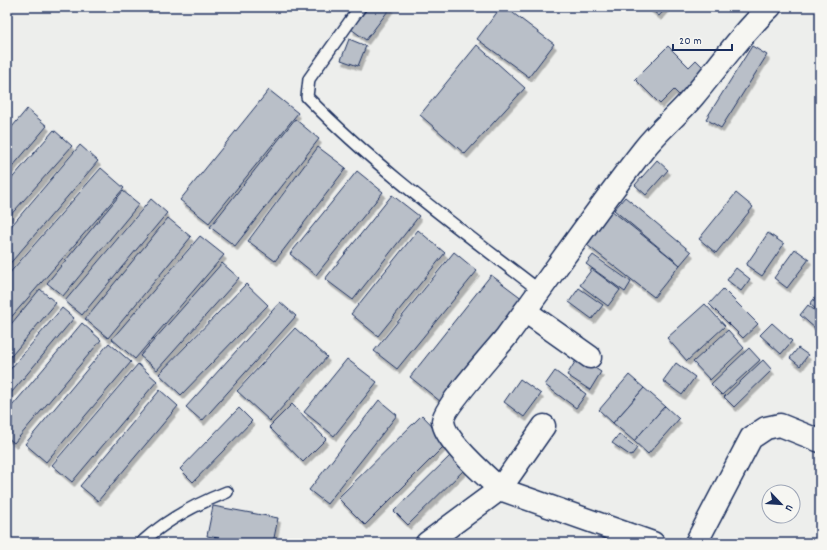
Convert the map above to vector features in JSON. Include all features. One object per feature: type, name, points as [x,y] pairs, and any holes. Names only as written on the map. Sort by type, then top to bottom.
[{"type":"street","points":[[653,543],[500,489],[460,450],[445,429],[443,420],[445,412],[451,403],[488,360],[646,148],[693,97],[731,48],[770,7]]},
{"type":"street","points":[[525,311],[590,357]]},
{"type":"street","points":[[696,543],[751,438],[766,428],[780,425],[820,441]]},
{"type":"street","points":[[427,543],[500,489],[544,426]]},
{"type":"lane","points":[[360,7],[309,79],[307,97],[342,133],[458,228],[540,291]]},
{"type":"lane","points":[[141,543],[169,521],[197,504],[227,492]]},
{"type":"building","points":[[369,7],[391,7],[366,40],[351,29]]},
{"type":"building","points":[[501,7],[505,7],[554,44],[529,77],[477,39]]},
{"type":"building","points":[[648,7],[667,7],[659,16]]},
{"type":"building","points":[[349,39],[366,46],[358,66],[341,60]]},
{"type":"building","points":[[477,45],[525,88],[465,154],[420,115]]},
{"type":"building","points":[[668,46],[689,67],[696,60],[708,72],[682,98],[674,90],[660,104],[635,79]]},
{"type":"building","points":[[752,46],[767,55],[721,128],[706,119]]},
{"type":"building","points":[[269,90],[298,113],[209,223],[180,200]]},
{"type":"building","points":[[27,109],[47,126],[7,173],[7,133]]},
{"type":"building","points":[[295,119],[319,139],[235,246],[210,227]]},
{"type":"building","points":[[54,130],[72,146],[7,219],[7,184]]},
{"type":"building","points":[[80,145],[98,161],[7,267],[7,231]]},
{"type":"building","points":[[318,147],[346,168],[275,261],[248,241]]},
{"type":"building","points":[[657,160],[668,170],[646,195],[635,185]]},
{"type":"building","points":[[101,168],[124,188],[7,322],[7,276]]},
{"type":"building","points":[[357,171],[383,192],[316,275],[290,254]]},
{"type":"building","points":[[123,191],[139,204],[63,296],[47,283]]},
{"type":"building","points":[[736,193],[753,207],[716,253],[699,239]]},
{"type":"building","points":[[392,195],[419,216],[353,300],[325,279]]},
{"type":"building","points":[[625,197],[691,252],[680,265],[614,210]]},
{"type":"building","points":[[151,199],[167,213],[82,315],[65,301]]},
{"type":"building","points":[[611,210],[680,265],[654,297],[587,245]]},
{"type":"building","points":[[168,218],[191,237],[108,338],[85,319]]},
{"type":"building","points":[[418,230],[445,253],[378,336],[351,314]]},
{"type":"building","points":[[768,233],[784,244],[762,276],[746,265]]},
{"type":"building","points":[[200,236],[224,255],[135,359],[112,339]]},
{"type":"building","points":[[795,249],[809,259],[787,288],[774,278]]},
{"type":"building","points":[[454,252],[477,271],[397,369],[374,351]]},
{"type":"building","points":[[593,255],[631,282],[625,292],[586,264]]},
{"type":"building","points":[[222,263],[239,278],[157,370],[140,356]]},
{"type":"building","points":[[736,268],[750,279],[741,291],[727,280]]},
{"type":"building","points":[[592,269],[620,290],[608,306],[580,285]]},
{"type":"building","points":[[491,275],[523,299],[441,402],[410,377]]},
{"type":"building","points":[[246,284],[268,305],[181,395],[159,374]]},
{"type":"building","points":[[579,288],[603,305],[592,319],[569,302]]},
{"type":"building","points":[[40,289],[56,303],[7,361],[7,329]]},
{"type":"building","points":[[723,289],[758,324],[743,338],[709,304]]},
{"type":"building","points":[[818,294],[820,295],[820,313],[810,304]]},
{"type":"building","points":[[280,302],[296,316],[202,421],[186,407]]},
{"type":"building","points":[[705,304],[725,326],[687,361],[667,338]]},
{"type":"building","points":[[808,305],[820,315],[820,325],[816,329],[800,315]]},
{"type":"building","points":[[62,308],[74,318],[7,398],[7,373]]},
{"type":"building","points":[[82,323],[101,340],[14,443],[7,437],[7,412]]},
{"type":"building","points":[[772,323],[792,341],[781,354],[760,335]]},
{"type":"building","points":[[295,328],[327,357],[270,421],[237,391]]},
{"type":"building","points":[[728,330],[744,348],[710,380],[693,362]]},
{"type":"building","points":[[109,343],[131,362],[46,462],[25,444]]},
{"type":"building","points":[[749,348],[760,360],[722,395],[711,384]]},
{"type":"building","points":[[798,348],[808,355],[800,366],[790,358]]},
{"type":"building","points":[[578,357],[601,372],[590,390],[567,375]]},
{"type":"building","points":[[347,359],[377,382],[334,436],[304,412]]},
{"type":"building","points":[[763,360],[772,370],[734,407],[724,397]]},
{"type":"building","points":[[676,363],[695,377],[682,395],[663,381]]},
{"type":"building","points":[[138,364],[157,381],[72,482],[52,465]]},
{"type":"building","points":[[555,371],[586,394],[576,408],[545,385]]},
{"type":"building","points":[[629,375],[644,388],[613,423],[599,410]]},
{"type":"building","points":[[520,379],[541,394],[524,417],[504,402]]},
{"type":"building","points":[[644,388],[665,406],[634,441],[613,423]]},
{"type":"building","points":[[160,390],[178,406],[98,501],[80,486]]},
{"type":"building","points":[[379,400],[397,415],[327,504],[309,490]]},
{"type":"building","points":[[292,404],[326,439],[303,462],[269,427]]},
{"type":"building","points":[[665,406],[679,419],[648,454],[634,441]]},
{"type":"building","points":[[239,408],[252,421],[193,482],[180,469]]},
{"type":"building","points":[[422,415],[448,442],[365,525],[338,498]]},
{"type":"building","points":[[619,434],[637,448],[631,456],[612,443]]},
{"type":"building","points":[[454,452],[468,466],[408,525],[394,511]]},
{"type":"building","points":[[213,506],[278,518],[273,543],[245,543],[207,536]]}]
